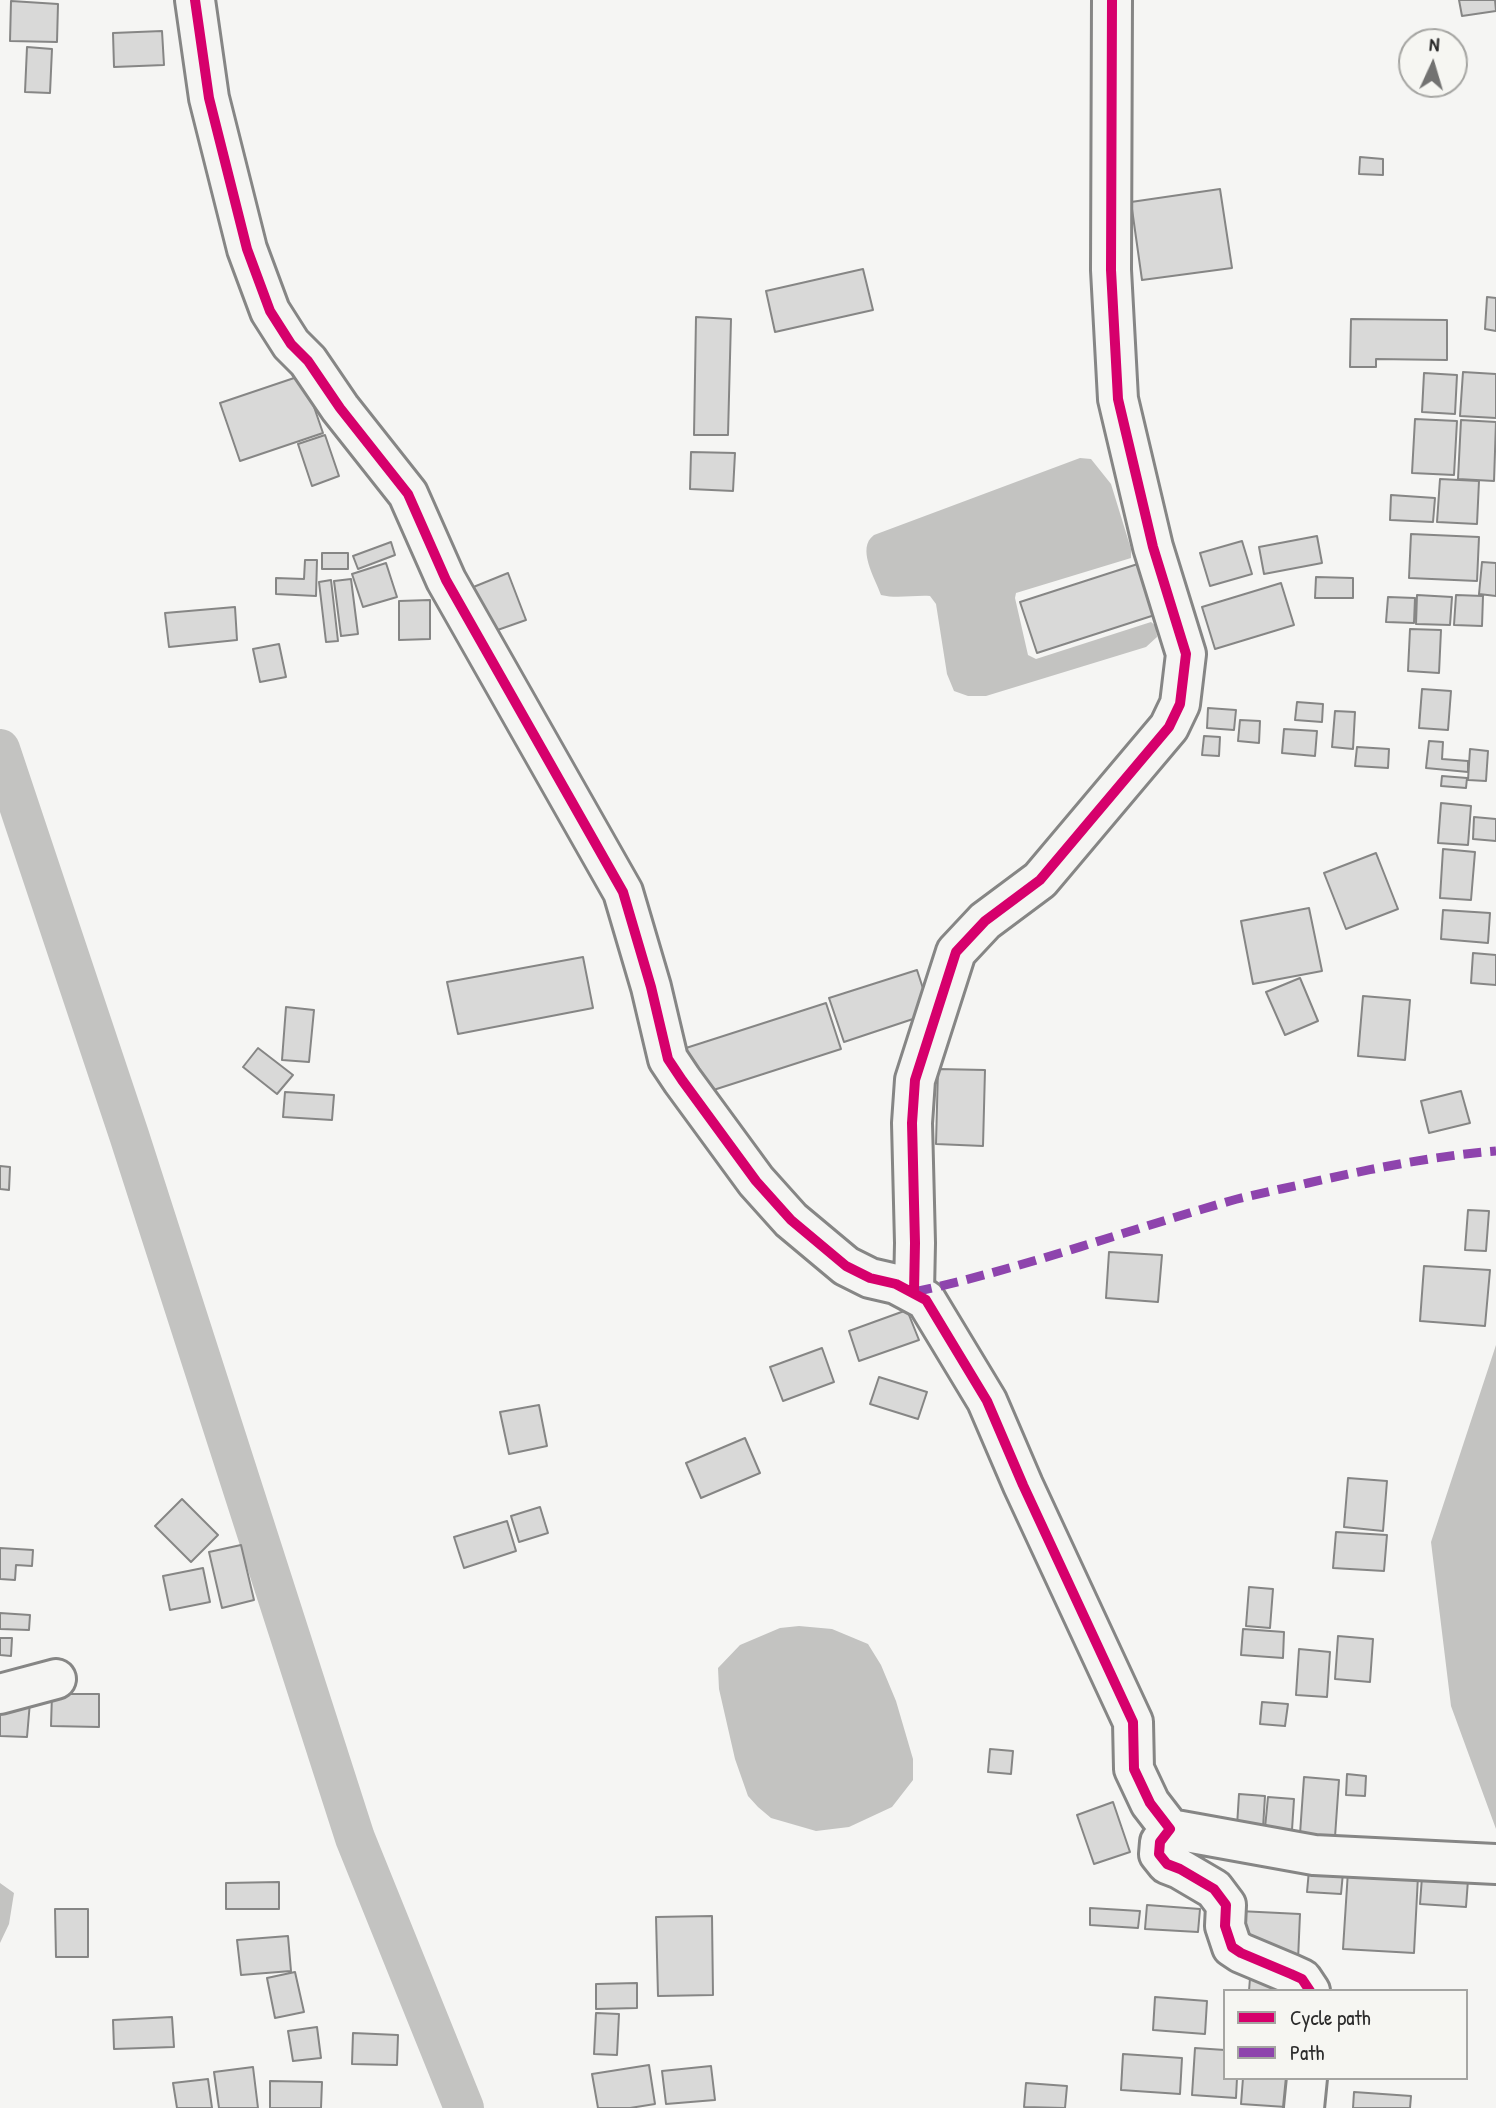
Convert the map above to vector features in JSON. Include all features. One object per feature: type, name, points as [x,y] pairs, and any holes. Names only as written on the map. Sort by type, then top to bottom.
[{"type":"street","points":[[195,0],[209,98],[247,249],[270,311],[291,344],[308,361],[340,408],[408,494],[446,580],[623,892],[651,987],[668,1059],[755,1181],[791,1220],[846,1266],[870,1278],[896,1284],[926,1300],[987,1401],[1133,1722],[1134,1769],[1150,1803],[1170,1829],[1314,1855],[1496,1864]]},
{"type":"street","points":[[914,1292],[912,1123],[915,1080],[956,952],[985,922],[1040,880],[1155,745],[1169,727],[1180,704],[1186,654],[1153,547],[1118,399],[1111,271],[1112,0]]},
{"type":"street","points":[[0,1694],[57,1679]]},
{"type":"street","points":[[1170,1829],[1160,1842],[1159,1854],[1167,1864],[1213,1889],[1226,1905],[1226,1926],[1232,1947],[1292,1974],[1301,1979],[1308,1989]]},
{"type":"street","points":[[1304,2108],[1307,2080]]},
{"type":"shaded area","points":[[1080,458],[1091,459],[1111,484],[1131,549],[1131,558],[1016,593],[1028,655],[1036,659],[1151,622],[1156,626],[1157,637],[1146,647],[986,696],[968,696],[954,691],[947,674],[936,604],[930,596],[881,595],[867,555],[869,541],[874,535]]},
{"type":"shaded area","points":[[1496,1345],[1496,1829],[1451,1706],[1431,1542]]},
{"type":"shaded area","points":[[799,1626],[832,1629],[868,1644],[881,1665],[896,1701],[913,1759],[913,1780],[892,1807],[849,1827],[816,1831],[771,1818],[748,1796],[735,1759],[719,1689],[718,1668],[740,1645],[780,1628]]},
{"type":"shaded area","points":[[0,1883],[14,1893],[9,1924],[0,1943]]},
{"type":"building","points":[[1459,0],[1495,0],[1496,11],[1462,16]]},
{"type":"building","points":[[11,1],[58,4],[57,42],[10,41]]},
{"type":"building","points":[[162,31],[164,65],[114,67],[113,33]]},
{"type":"building","points":[[27,47],[52,49],[50,93],[25,92]]},
{"type":"building","points":[[1360,157],[1383,159],[1383,175],[1359,174]]},
{"type":"building","points":[[1220,189],[1232,268],[1142,280],[1131,202]]},
{"type":"building","points":[[863,269],[873,310],[775,332],[766,291]]},
{"type":"building","points":[[1487,297],[1496,298],[1496,331],[1485,329]]},
{"type":"building","points":[[696,317],[731,319],[728,435],[694,435]]},
{"type":"building","points":[[1351,319],[1447,320],[1447,360],[1376,359],[1376,367],[1350,367]]},
{"type":"building","points":[[1463,372],[1496,374],[1496,418],[1460,416]]},
{"type":"building","points":[[1424,373],[1457,375],[1455,414],[1422,412]]},
{"type":"building","points":[[303,375],[323,433],[240,461],[220,403]]},
{"type":"building","points":[[1415,419],[1457,421],[1454,475],[1412,473]]},
{"type":"building","points":[[1461,420],[1496,422],[1494,481],[1458,479]]},
{"type":"building","points":[[325,435],[339,476],[312,486],[298,444]]},
{"type":"building","points":[[691,452],[735,453],[733,491],[690,489]]},
{"type":"building","points":[[1440,479],[1479,481],[1477,524],[1437,522]]},
{"type":"building","points":[[1391,495],[1435,498],[1433,522],[1390,520]]},
{"type":"building","points":[[1411,534],[1479,537],[1477,581],[1409,578]]},
{"type":"building","points":[[1317,536],[1322,563],[1264,574],[1259,547]]},
{"type":"building","points":[[1242,541],[1252,574],[1210,586],[1200,553]]},
{"type":"building","points":[[391,542],[395,555],[358,569],[353,556]]},
{"type":"building","points":[[322,553],[348,553],[348,569],[322,569]]},
{"type":"building","points":[[305,560],[317,560],[316,596],[276,594],[276,578],[304,579]]},
{"type":"building","points":[[1147,561],[1164,612],[1037,653],[1020,602]]},
{"type":"building","points":[[1482,562],[1496,563],[1496,596],[1479,594]]},
{"type":"building","points":[[386,563],[397,597],[363,607],[352,574]]},
{"type":"building","points":[[508,573],[526,620],[489,633],[471,588]]},
{"type":"building","points":[[1316,577],[1353,578],[1353,598],[1315,598]]},
{"type":"building","points":[[351,579],[358,634],[341,636],[334,581]]},
{"type":"building","points":[[331,580],[338,641],[326,642],[319,582]]},
{"type":"building","points":[[1281,583],[1294,625],[1215,649],[1202,607]]},
{"type":"building","points":[[1417,595],[1452,597],[1450,625],[1416,624]]},
{"type":"building","points":[[1456,595],[1483,596],[1482,626],[1454,625]]},
{"type":"building","points":[[1388,597],[1415,598],[1414,623],[1386,622]]},
{"type":"building","points":[[430,600],[430,639],[399,640],[399,601]]},
{"type":"building","points":[[235,607],[237,640],[169,647],[165,613]]},
{"type":"building","points":[[1410,629],[1441,630],[1439,673],[1408,671]]},
{"type":"building","points":[[279,644],[286,677],[260,682],[253,649]]},
{"type":"building","points":[[1422,689],[1451,691],[1448,730],[1419,728]]},
{"type":"building","points":[[1297,702],[1323,704],[1322,722],[1295,720]]},
{"type":"building","points":[[1208,708],[1236,710],[1234,730],[1207,728]]},
{"type":"building","points":[[1335,711],[1355,712],[1353,749],[1332,747]]},
{"type":"building","points":[[1240,720],[1260,721],[1259,743],[1238,741]]},
{"type":"building","points":[[1284,729],[1317,731],[1315,756],[1282,753]]},
{"type":"building","points":[[1204,736],[1220,737],[1219,756],[1202,755]]},
{"type":"building","points":[[1429,741],[1443,742],[1442,759],[1468,761],[1468,772],[1426,768]]},
{"type":"building","points":[[1357,747],[1389,749],[1388,768],[1355,766]]},
{"type":"building","points":[[1470,749],[1488,751],[1486,781],[1468,780]]},
{"type":"building","points":[[1442,776],[1467,778],[1466,788],[1441,786]]},
{"type":"building","points":[[1441,803],[1471,806],[1468,845],[1438,843]]},
{"type":"building","points":[[1474,817],[1496,819],[1496,841],[1473,839]]},
{"type":"building","points":[[1443,849],[1475,852],[1471,900],[1440,898]]},
{"type":"building","points":[[1376,853],[1398,909],[1346,929],[1324,873]]},
{"type":"building","points":[[1309,908],[1322,971],[1253,984],[1241,921]]},
{"type":"building","points":[[1443,910],[1490,913],[1488,943],[1441,939]]},
{"type":"building","points":[[1473,953],[1496,955],[1496,985],[1471,983]]},
{"type":"building","points":[[583,957],[593,1008],[458,1034],[447,982]]},
{"type":"building","points":[[917,970],[931,1013],[844,1042],[829,998]]},
{"type":"building","points":[[1300,978],[1318,1021],[1285,1035],[1266,992]]},
{"type":"building","points":[[1363,996],[1410,1000],[1405,1060],[1358,1056]]},
{"type":"building","points":[[826,1003],[841,1049],[701,1094],[686,1048]]},
{"type":"building","points":[[286,1007],[314,1010],[309,1062],[282,1060]]},
{"type":"building","points":[[258,1048],[293,1075],[277,1094],[243,1067]]},
{"type":"building","points":[[938,1069],[985,1070],[983,1146],[936,1144]]},
{"type":"building","points":[[1461,1091],[1470,1123],[1429,1133],[1421,1101]]},
{"type":"building","points":[[285,1092],[334,1095],[332,1120],[283,1117]]},
{"type":"building","points":[[0,1166],[10,1167],[9,1190],[0,1189]]},
{"type":"building","points":[[1468,1210],[1489,1211],[1486,1251],[1465,1250]]},
{"type":"building","points":[[1109,1252],[1162,1255],[1158,1302],[1106,1298]]},
{"type":"building","points":[[1424,1266],[1490,1270],[1485,1326],[1420,1321]]},
{"type":"building","points":[[907,1310],[919,1340],[859,1361],[849,1331]]},
{"type":"building","points":[[822,1348],[834,1382],[783,1401],[770,1367]]},
{"type":"building","points":[[879,1377],[927,1392],[918,1419],[870,1404]]},
{"type":"building","points":[[539,1405],[547,1446],[509,1454],[500,1412]]},
{"type":"building","points":[[745,1438],[760,1473],[701,1498],[686,1463]]},
{"type":"building","points":[[1348,1478],[1387,1481],[1383,1531],[1344,1527]]},
{"type":"building","points":[[182,1499],[218,1535],[191,1562],[155,1526]]},
{"type":"building","points":[[540,1507],[548,1533],[519,1542],[511,1516]]},
{"type":"building","points":[[507,1521],[516,1551],[464,1568],[454,1537]]},
{"type":"building","points":[[1336,1532],[1387,1535],[1384,1571],[1333,1568]]},
{"type":"building","points":[[241,1545],[254,1600],[222,1608],[209,1552]]},
{"type":"building","points":[[0,1548],[33,1550],[32,1566],[16,1565],[15,1580],[0,1579]]},
{"type":"building","points":[[203,1568],[210,1602],[170,1610],[163,1576]]},
{"type":"building","points":[[1249,1587],[1273,1589],[1270,1628],[1246,1626]]},
{"type":"building","points":[[0,1613],[30,1615],[29,1630],[0,1629]]},
{"type":"building","points":[[1243,1629],[1284,1632],[1283,1658],[1241,1655]]},
{"type":"building","points":[[1338,1636],[1373,1639],[1370,1682],[1335,1679]]},
{"type":"building","points":[[0,1638],[12,1638],[11,1656],[0,1655]]},
{"type":"building","points":[[1299,1649],[1330,1652],[1327,1697],[1296,1695]]},
{"type":"building","points":[[52,1694],[99,1694],[99,1727],[51,1726]]},
{"type":"building","points":[[0,1700],[30,1702],[27,1737],[0,1736]]},
{"type":"building","points":[[1262,1702],[1288,1704],[1285,1726],[1260,1724]]},
{"type":"building","points":[[990,1749],[1013,1751],[1011,1774],[988,1772]]},
{"type":"building","points":[[1347,1774],[1366,1776],[1365,1796],[1346,1795]]},
{"type":"building","points":[[1304,1777],[1339,1780],[1335,1837],[1300,1834]]},
{"type":"building","points":[[1239,1794],[1265,1796],[1263,1828],[1237,1826]]},
{"type":"building","points":[[1268,1797],[1294,1799],[1292,1830],[1265,1828]]},
{"type":"building","points":[[1113,1802],[1130,1852],[1094,1864],[1077,1815]]},
{"type":"building","points":[[1310,1859],[1344,1862],[1341,1894],[1307,1892]]},
{"type":"building","points":[[1348,1871],[1418,1876],[1414,1953],[1343,1949]]},
{"type":"building","points":[[1422,1877],[1468,1880],[1466,1907],[1420,1904]]},
{"type":"building","points":[[279,1882],[279,1909],[226,1909],[226,1883]]},
{"type":"building","points":[[1147,1905],[1200,1909],[1198,1932],[1145,1929]]},
{"type":"building","points":[[1090,1908],[1140,1911],[1138,1928],[1090,1925]]},
{"type":"building","points":[[55,1909],[88,1909],[88,1957],[56,1957]]},
{"type":"building","points":[[1239,1911],[1300,1914],[1298,1960],[1238,1938]]},
{"type":"building","points":[[712,1916],[713,1995],[658,1996],[656,1917]]},
{"type":"building","points":[[288,1936],[291,1971],[241,1975],[237,1940]]},
{"type":"building","points":[[295,1972],[304,2012],[275,2018],[267,1978]]},
{"type":"building","points":[[1250,1978],[1301,1982],[1300,1989],[1249,1989]]},
{"type":"building","points":[[637,1983],[637,2008],[596,2009],[596,1984]]},
{"type":"building","points":[[1155,1997],[1207,2001],[1205,2034],[1153,2030]]},
{"type":"building","points":[[596,2013],[619,2014],[617,2055],[594,2054]]},
{"type":"building","points":[[172,2017],[174,2047],[114,2049],[113,2020]]},
{"type":"building","points":[[317,2027],[321,2058],[293,2061],[288,2031]]},
{"type":"building","points":[[353,2033],[398,2035],[397,2065],[352,2064]]},
{"type":"building","points":[[1195,2048],[1223,2050],[1223,2080],[1237,2080],[1236,2098],[1192,2095]]},
{"type":"building","points":[[1123,2054],[1182,2058],[1180,2094],[1121,2090]]},
{"type":"building","points":[[649,2065],[655,2104],[630,2108],[598,2108],[592,2074]]},
{"type":"building","points":[[711,2066],[715,2100],[666,2104],[662,2071]]},
{"type":"building","points":[[253,2067],[258,2108],[219,2108],[214,2072]]},
{"type":"building","points":[[208,2079],[212,2108],[177,2108],[173,2083]]},
{"type":"building","points":[[1243,2080],[1303,2080],[1301,2108],[1241,2104]]},
{"type":"building","points":[[270,2081],[322,2082],[321,2108],[270,2108]]},
{"type":"building","points":[[1026,2083],[1067,2086],[1065,2108],[1024,2107]]},
{"type":"building","points":[[1354,2092],[1411,2096],[1410,2108],[1353,2108]]},
{"type":"waterway","points":[[0,749],[129,1135],[355,1838],[464,2108]]},
{"type":"marked path","points":[[914,1292],[1033,1261],[1250,1196],[1402,1164],[1496,1151]]},
{"type":"cycle path","points":[[195,0],[209,98],[247,249],[270,311],[291,344],[308,361],[340,408],[408,494],[446,580],[623,892],[651,987],[668,1059],[756,1181],[791,1220],[846,1266],[870,1278],[896,1284],[926,1300],[987,1401],[1133,1722],[1134,1769],[1150,1803],[1170,1829],[1160,1842],[1159,1854],[1167,1864],[1214,1889],[1226,1905],[1225,1926],[1232,1947],[1302,1979],[1309,1989]]},
{"type":"cycle path","points":[[914,1292],[912,1123],[915,1080],[956,952],[985,921],[1040,880],[1169,727],[1180,704],[1186,654],[1153,547],[1118,399],[1111,270],[1112,0]]}]
